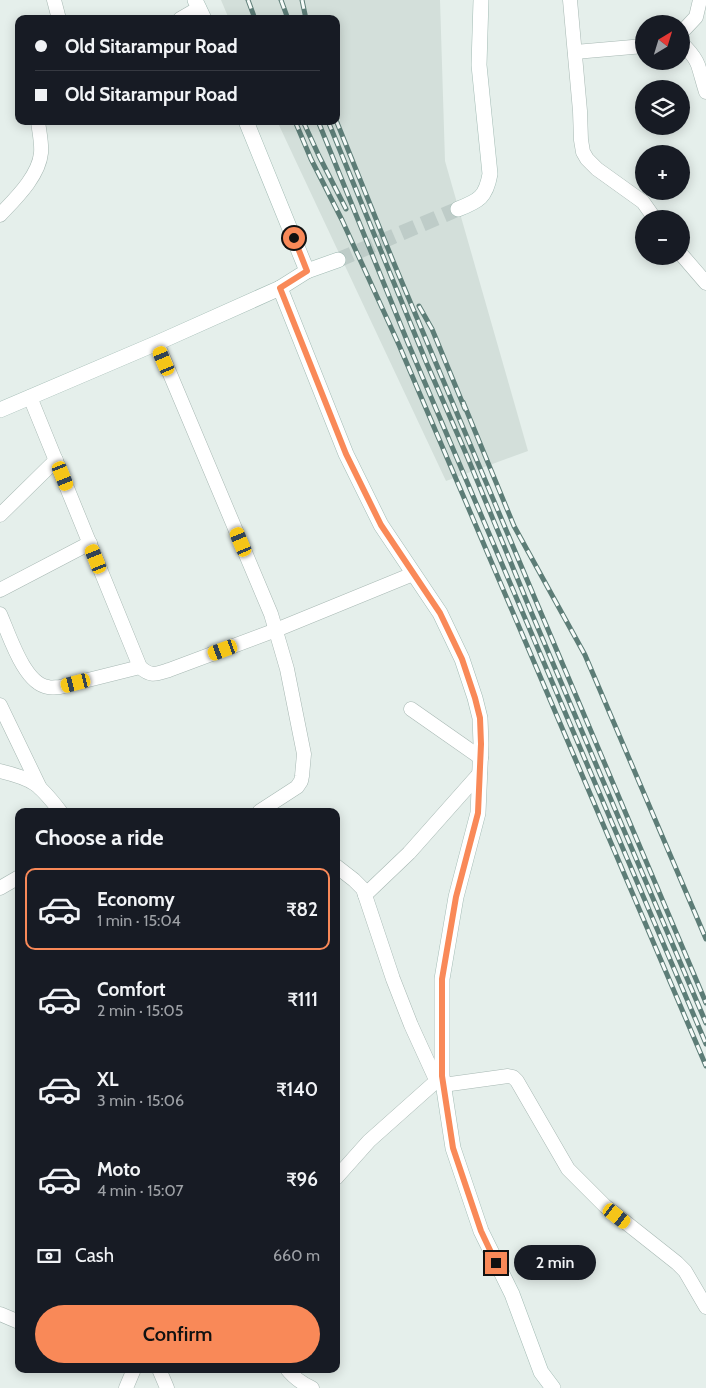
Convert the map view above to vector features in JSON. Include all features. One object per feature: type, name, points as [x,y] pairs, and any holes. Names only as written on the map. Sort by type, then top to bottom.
[{"type":"street","points":[[54,0],[58,15]]},
{"type":"street","points":[[458,209],[471,204],[482,195],[487,187],[490,174],[479,65],[481,0]]},
{"type":"street","points":[[570,0],[583,152],[597,169],[643,202],[649,210]]},
{"type":"street","points":[[690,23],[696,17],[700,0]]},
{"type":"street","points":[[188,15],[200,9]]},
{"type":"street","points":[[575,52],[635,47]]},
{"type":"street","points":[[690,52],[698,64],[706,92]]},
{"type":"street","points":[[0,215],[19,195],[35,173],[42,151],[39,125]]},
{"type":"street","points":[[248,125],[307,271]]},
{"type":"street","points":[[0,410],[280,288],[307,271],[338,260]]},
{"type":"street","points":[[690,264],[706,283]]},
{"type":"street","points":[[280,288],[346,454],[381,525],[440,613],[462,659],[480,718],[481,758],[478,813],[456,897],[442,979],[441,1081],[453,1148],[481,1231],[512,1294],[541,1372],[553,1388]]},
{"type":"street","points":[[157,343],[271,614],[289,678],[304,754],[304,766],[301,781],[297,787],[265,808]]},
{"type":"street","points":[[30,397],[140,667],[147,673],[155,674],[169,670],[276,630],[413,574]]},
{"type":"street","points":[[0,515],[56,460]]},
{"type":"street","points":[[0,590],[90,543]]},
{"type":"street","points":[[0,614],[24,670],[39,684],[47,687],[60,687],[140,667]]},
{"type":"street","points":[[0,705],[40,788]]},
{"type":"street","points":[[411,709],[481,758]]},
{"type":"street","points":[[0,771],[29,780],[47,794],[58,808]]},
{"type":"street","points":[[364,895],[409,853],[480,774]]},
{"type":"street","points":[[340,869],[360,885],[411,1025],[441,1081]]},
{"type":"street","points":[[0,888],[15,879]]},
{"type":"street","points":[[340,1173],[369,1140],[441,1081],[513,1077],[568,1168],[604,1206],[678,1263],[685,1271],[706,1308]]},
{"type":"street","points":[[0,1314],[15,1320]]},
{"type":"street","points":[[126,1388],[131,1373]]},
{"type":"street","points":[[161,1373],[167,1388]]},
{"type":"street","points":[[290,1373],[301,1383],[312,1388]]},
{"type":"shaded area","points":[[221,0],[440,0],[445,161],[528,451],[446,481],[279,125],[340,125],[340,15],[227,15]]},
{"type":"tunnel","points":[[338,260],[458,209]]},
{"type":"railway","points":[[248,0],[254,15]]},
{"type":"railway","points":[[281,0],[287,15]]},
{"type":"railway","points":[[302,0],[305,15]]},
{"type":"railway","points":[[297,125],[399,345],[706,1066]]},
{"type":"railway","points":[[305,125],[346,209]]},
{"type":"railway","points":[[320,125],[408,343],[706,1044]]},
{"type":"railway","points":[[330,125],[427,364],[706,1023]]},
{"type":"railway","points":[[338,125],[393,261],[706,1003]]},
{"type":"railway","points":[[419,306],[432,329],[465,409]]},
{"type":"railway","points":[[463,402],[514,526],[585,655],[706,939]]},
{"type":"route","points":[[294,238],[307,271],[280,288],[346,454],[381,525],[440,613],[462,659],[480,718],[481,744],[478,813],[456,897],[442,979],[442,1076],[453,1148],[481,1231],[496,1263]]}]
